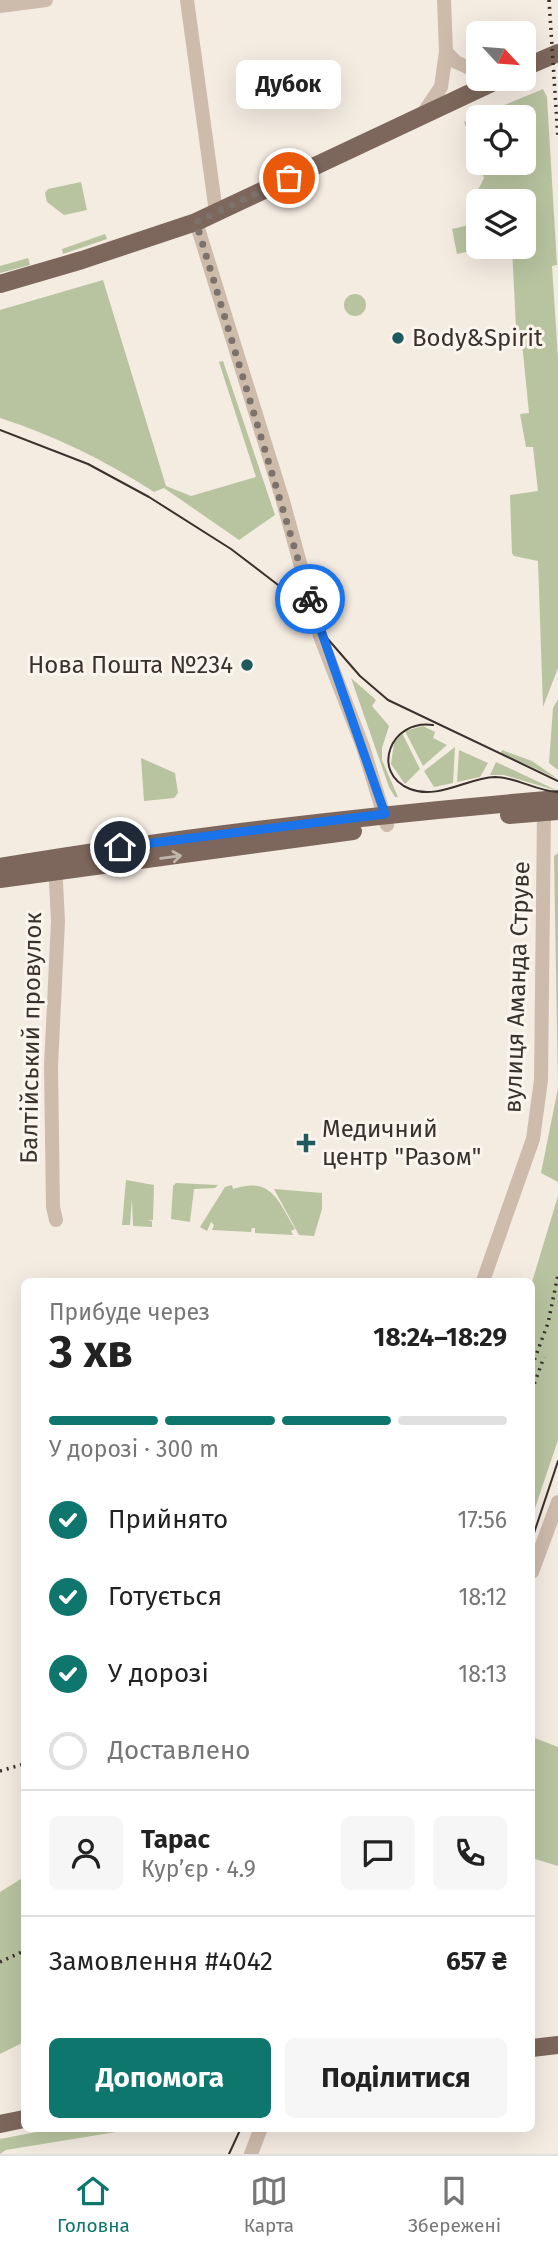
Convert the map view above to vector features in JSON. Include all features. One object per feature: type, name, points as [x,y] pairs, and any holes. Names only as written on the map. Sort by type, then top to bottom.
[{"type":"main road","points":[[536,62],[558,53]]},
{"type":"main road","points":[[0,284],[196,222],[475,91]]},
{"type":"main road","points":[[0,867],[55,864],[558,799]]},
{"type":"main road","points":[[386,820],[551,812]]},
{"type":"main road","points":[[0,880],[55,864]]},
{"type":"main road","points":[[535,2048],[558,2045]]},
{"type":"main road","points":[[0,2124],[21,2120]]},
{"type":"street","points":[[0,6],[46,0]]},
{"type":"street","points":[[187,0],[216,212]]},
{"type":"street","points":[[421,117],[441,87],[446,52],[444,0]]},
{"type":"street","points":[[446,52],[456,62],[466,67]]},
{"type":"street","points":[[196,222],[279,488],[320,636],[363,747],[386,820]]},
{"type":"street","name":"вулиця Аманда Струве","points":[[484,1278],[533,1139],[541,1080],[551,812]]},
{"type":"street","name":"Балтійський провулок","points":[[55,864],[58,921],[51,1066],[53,1207],[56,1220]]},
{"type":"street","points":[[535,1564],[558,1502]]},
{"type":"street","points":[[251,2154],[259,2132]]},
{"type":"green space","points":[[543,89],[547,97],[557,265],[552,266],[558,358],[558,668],[543,707],[538,561],[514,556],[512,553],[510,495],[538,491],[533,447],[526,447],[520,414],[529,413],[521,333],[516,328],[513,259],[536,259],[536,189],[478,189],[483,175],[536,175],[536,105],[505,105]]},
{"type":"green space","points":[[81,182],[87,210],[64,215],[47,202],[45,193],[48,189]]},
{"type":"green space","points":[[466,226],[466,252],[457,254],[452,229]]},
{"type":"green space","points":[[105,234],[107,239],[63,254],[62,249]]},
{"type":"green space","points":[[28,258],[30,265],[0,273],[0,266]]},
{"type":"green space","points":[[103,280],[166,486],[191,496],[256,477],[219,362],[223,361],[275,515],[239,540],[164,488],[154,492],[79,450],[0,418],[0,310]]},
{"type":"green space","points":[[355,294],[363,297],[366,305],[363,313],[355,316],[347,313],[344,305],[347,297]]},
{"type":"green space","points":[[351,678],[376,700],[372,706],[389,726],[382,748],[382,760],[398,797],[395,797],[389,787]]},
{"type":"green space","points":[[558,699],[558,770],[549,763],[553,708]]},
{"type":"green space","points":[[423,726],[435,732],[433,738],[447,745],[423,766],[405,731]]},
{"type":"green space","points":[[402,733],[420,769],[405,784],[391,764],[394,743]]},
{"type":"green space","points":[[455,747],[453,783],[434,787],[424,771]]},
{"type":"green space","points":[[459,750],[488,763],[480,777],[457,782]]},
{"type":"green space","points":[[502,750],[532,761],[558,779],[501,753]]},
{"type":"green space","points":[[141,758],[175,773],[178,793],[174,798],[144,801]]},
{"type":"green space","points":[[496,762],[558,791],[504,775],[490,775]]},
{"type":"green space","points":[[558,853],[558,1088],[554,856]]},
{"type":"green space","points":[[558,1088],[558,1182],[541,1173]]},
{"type":"green space","points":[[126,1180],[154,1185],[153,1220],[148,1220],[152,1221],[152,1227],[133,1226],[132,1199],[130,1225],[122,1225]]},
{"type":"green space","points":[[176,1183],[218,1185],[215,1188],[194,1189],[190,1222],[171,1219],[173,1186]]},
{"type":"green space","points":[[232,1185],[233,1189],[256,1186],[272,1193],[295,1229],[291,1231],[293,1235],[255,1233],[255,1228],[252,1228],[251,1232],[212,1230],[214,1225],[211,1222],[207,1231],[200,1227],[225,1187]]},
{"type":"green space","points":[[274,1189],[322,1193],[322,1209],[314,1236],[299,1235]]},
{"type":"green space","points":[[558,1196],[558,1440],[535,1508],[535,1278]]},
{"type":"green space","points":[[535,1738],[558,1747],[558,1866],[535,1859]]},
{"type":"green space","points":[[21,1879],[21,2044],[0,2054],[0,1892]]},
{"type":"green space","points":[[36,2132],[116,2132],[6,2150],[0,2154],[0,2139]]},
{"type":"tram line","points":[[0,430],[88,464],[149,497],[231,549],[286,591],[360,676],[388,700],[558,781]]},
{"type":"tram line","points":[[433,725],[418,725],[406,730],[396,738],[390,749],[388,760],[391,771],[398,781],[410,789],[431,792],[495,777],[558,792]]},
{"type":"tram line","points":[[535,1530],[558,1461]]},
{"type":"tram line","points":[[229,2154],[239,2132]]},
{"type":"railway","points":[[549,0],[558,139]]},
{"type":"railway","points":[[535,1358],[548,1323],[558,1275]]},
{"type":"railway","points":[[535,1382],[544,1357]]},
{"type":"railway","points":[[0,1771],[21,1765]]},
{"type":"railway","points":[[0,1962],[21,1952]]},
{"type":"way so far","points":[[289,178],[196,222],[231,330],[310,599]]},
{"type":"place","name":"Дубок","points":[[289,178]]},
{"type":"place","name":"Body&Spirit","points":[[398,338]]},
{"type":"place","name":"Нова Пошта №234","points":[[247,665]]},
{"type":"place","name":"Медичний центр \"Разом\"","points":[[306,1143]]},
{"type":"route","points":[[120,847],[385,814],[363,747],[320,636],[310,599]]}]
